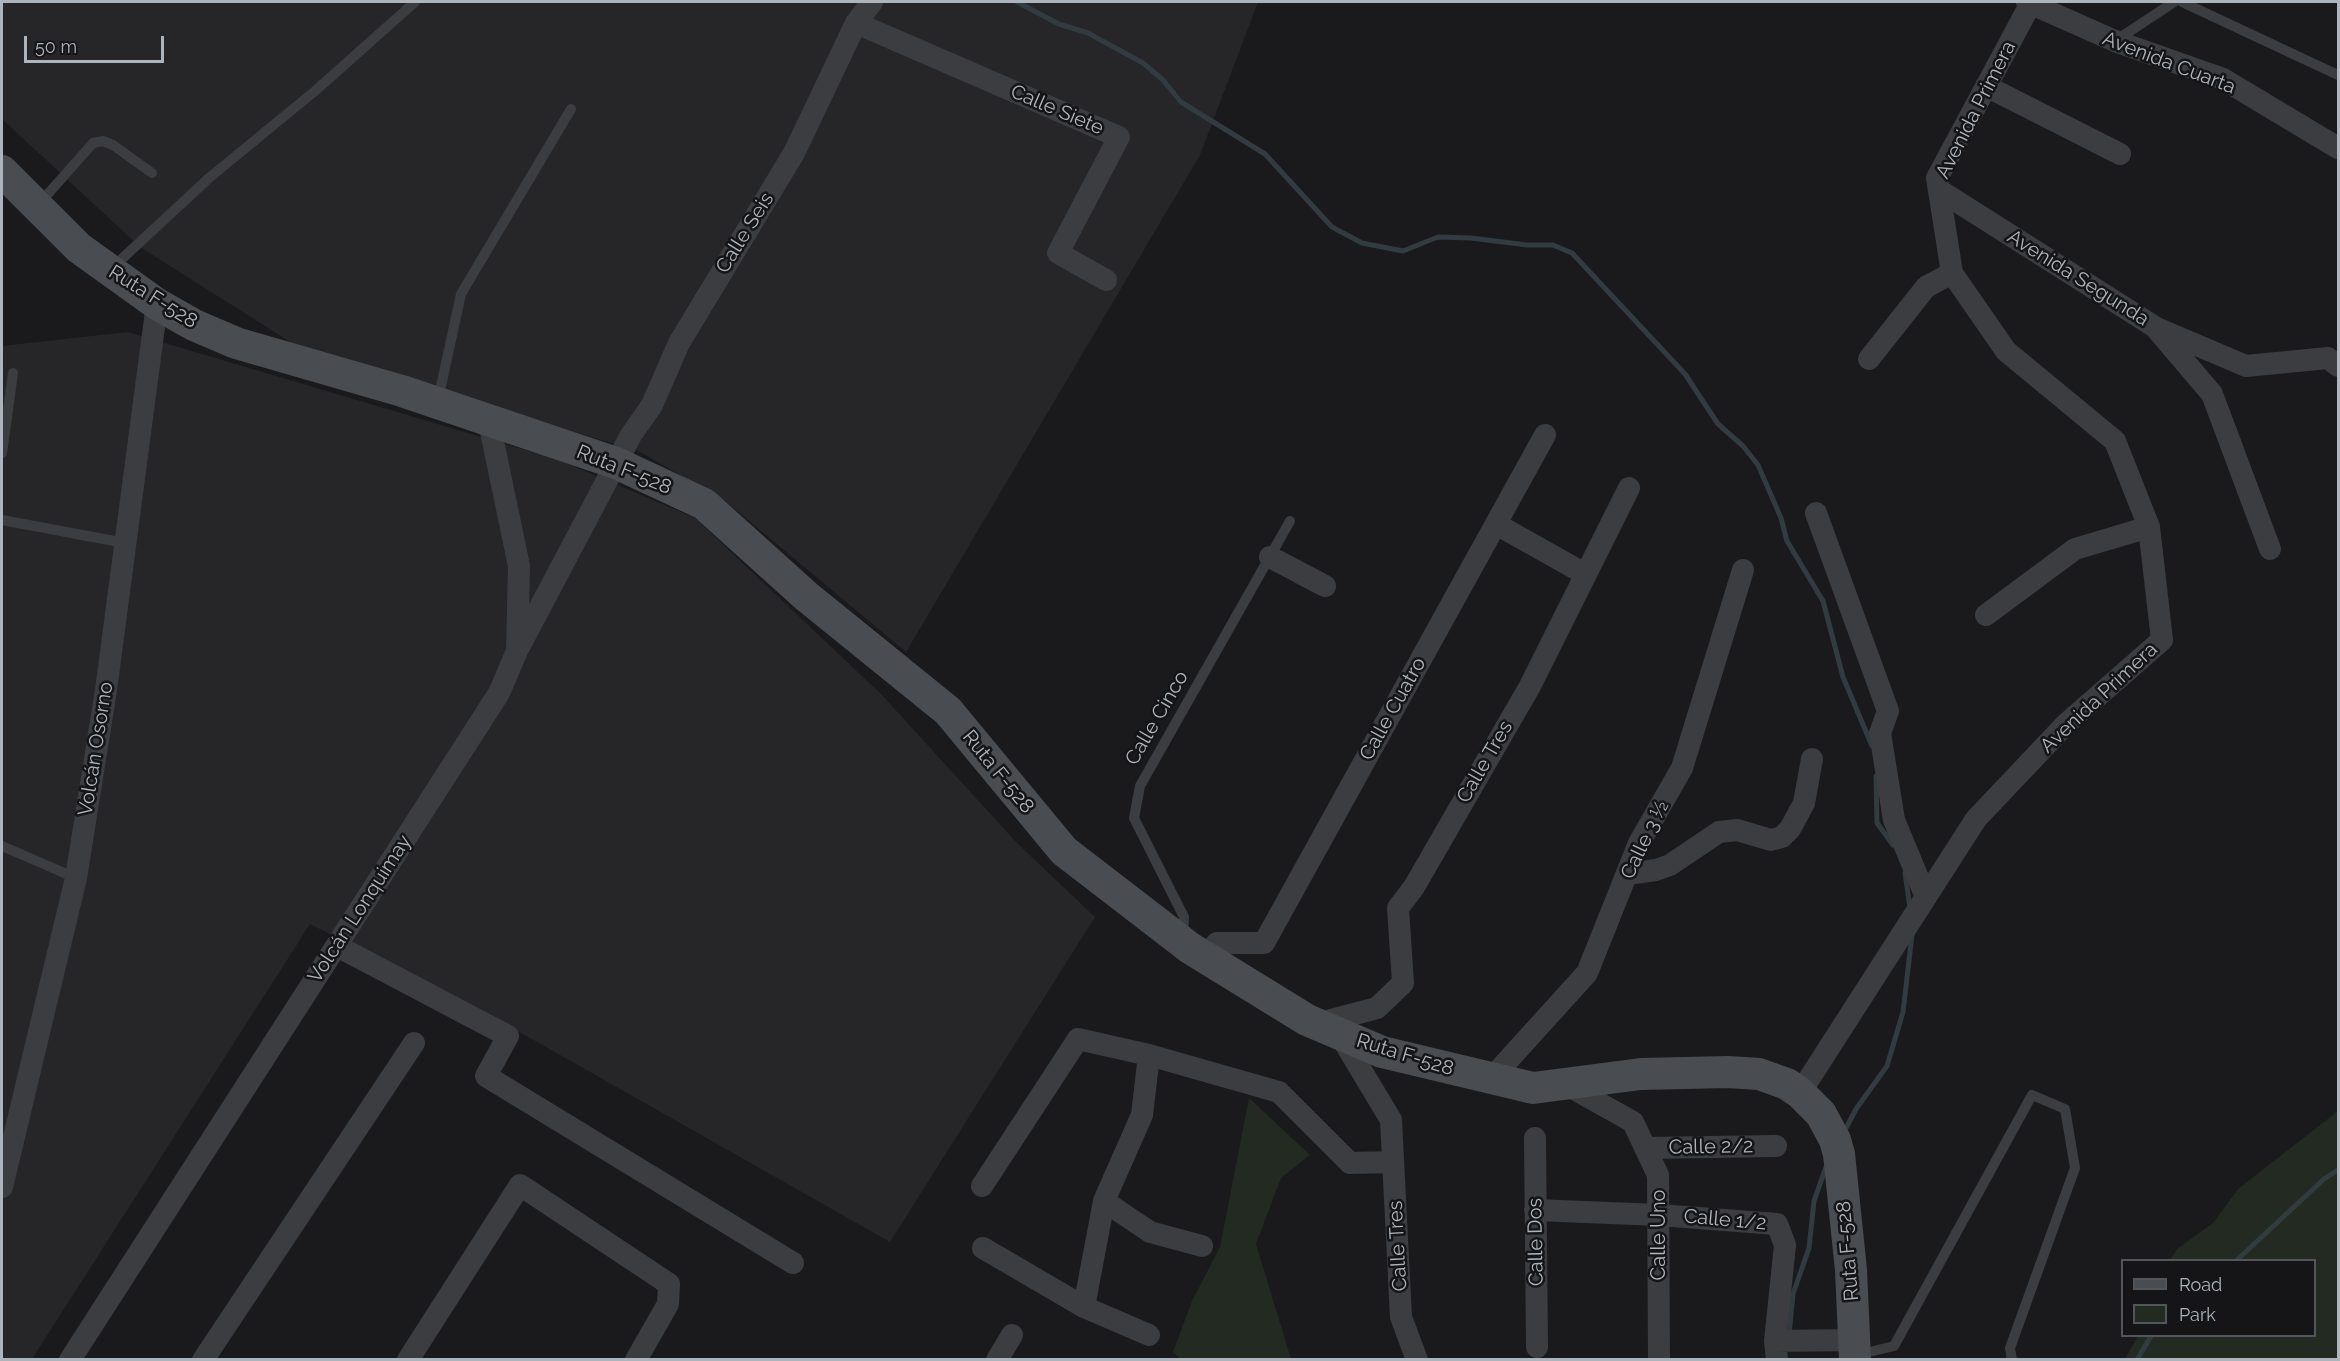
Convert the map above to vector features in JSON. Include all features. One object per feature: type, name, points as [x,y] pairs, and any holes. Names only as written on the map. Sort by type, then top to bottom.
[{"type":"main road","name":"Ruta F-528","points":[[2,171],[36,208],[79,248],[157,304],[236,343],[437,403],[616,464],[704,504],[806,596],[948,711],[1064,851],[1201,948],[1382,1052],[1533,1088],[1641,1074],[1744,1072],[1773,1078],[1800,1093],[1828,1126],[1839,1154],[1851,1270],[1855,1352]]},
{"type":"street","name":"Calle Seis","points":[[517,651],[616,464],[652,405],[679,343],[794,153],[856,23],[872,2]]},
{"type":"street","name":"Avenida Cuarta","points":[[2029,2],[2115,41],[2223,80],[2338,148]]},
{"type":"street","name":"Avenida Primera","points":[[1800,1093],[1976,819],[2066,724],[2162,640],[2149,527],[2115,441],[2006,351],[1952,273],[1937,178],[2029,2]]},
{"type":"street","name":"Calle Siete","points":[[856,23],[1119,138],[1058,253],[1106,280]]},
{"type":"street","points":[[1986,86],[2120,154]]},
{"type":"street","name":"Avenida Segunda","points":[[1939,190],[2155,327],[2212,394],[2270,549]]},
{"type":"street","points":[[1869,359],[1926,287],[1952,273]]},
{"type":"street","name":"Volcán Osorno","points":[[2,1184],[76,878],[157,304]]},
{"type":"street","points":[[2155,327],[2246,366],[2328,358],[2338,366]]},
{"type":"street","name":"Volcán Lonquimay","points":[[70,1359],[499,693],[517,651],[519,566],[489,422]]},
{"type":"street","name":"Calle Cuatro","points":[[1201,948],[1263,943],[1545,435]]},
{"type":"street","name":"Calle Tres","points":[[1417,1359],[1401,1317],[1391,1120],[1335,1025],[1377,1008],[1403,983],[1398,908],[1414,886],[1530,686],[1629,488]]},
{"type":"street","points":[[1816,513],[1888,711],[1880,733],[1894,820],[1926,897]]},
{"type":"street","points":[[1496,524],[1585,574]]},
{"type":"street","points":[[1986,615],[2075,549],[2149,527]]},
{"type":"street","points":[[1270,557],[1325,586],[1300,573]]},
{"type":"street","name":"Calle 3 ½","points":[[1491,1079],[1587,973],[1639,843],[1682,768],[1743,570]]},
{"type":"street","points":[[1627,874],[1670,866],[1719,832],[1737,830],[1771,840],[1782,837],[1794,823],[1804,803],[1812,759]]},
{"type":"street","points":[[336,946],[508,1036],[486,1076],[793,1263]]},
{"type":"street","points":[[982,1186],[1078,1039],[1149,1055],[1279,1092],[1350,1163],[1393,1162]]},
{"type":"street","points":[[203,1359],[414,1043]]},
{"type":"street","points":[[1084,1307],[1104,1201],[1142,1115],[1149,1055]]},
{"type":"street","name":"Calle Uno","points":[[1565,1084],[1633,1122],[1658,1175],[1659,1359]]},
{"type":"street","name":"Calle Dos","points":[[1535,1137],[1537,1347]]},
{"type":"street","name":"Calle 2/2","points":[[1646,1148],[1776,1146]]},
{"type":"street","points":[[408,1359],[520,1185],[669,1284],[668,1304],[636,1359]]},
{"type":"street","points":[[1104,1201],[1150,1232],[1202,1246]]},
{"type":"street","name":"Calle 1/2","points":[[1535,1210],[1659,1215],[1777,1224],[1785,1245],[1776,1350]]},
{"type":"street","points":[[983,1248],[1084,1307],[1149,1335]]},
{"type":"street","points":[[996,1359],[1012,1335]]},
{"type":"street","points":[[1776,1350],[1855,1352]]},
{"type":"lane","points":[[110,270],[209,178],[315,90],[415,2]]},
{"type":"lane","points":[[2115,41],[2174,2]]},
{"type":"lane","points":[[2182,2],[2338,75]]},
{"type":"lane","points":[[437,403],[461,294],[570,109]]},
{"type":"lane","points":[[36,208],[93,143],[104,141],[113,145],[152,172]]},
{"type":"lane","points":[[2,453],[12,373]]},
{"type":"lane","points":[[2,520],[125,543]]},
{"type":"lane","name":"Calle Cinco","points":[[1201,948],[1134,818],[1140,786],[1290,522]]},
{"type":"lane","points":[[2,846],[76,878]]},
{"type":"lane","points":[[1855,1352],[1894,1346],[2032,1095],[2065,1109],[2075,1168],[2010,1348],[2012,1359]]},
{"type":"shaded area","points":[[2,2],[1258,2],[1200,155],[906,652],[724,500],[640,452],[295,345],[140,247],[2,119]]},
{"type":"shaded area","points":[[128,332],[559,460],[695,518],[881,694],[1017,843],[1095,917],[890,1242],[523,1034],[310,924],[32,1359],[2,1359],[2,346]]},
{"type":"green space","points":[[1249,1098],[1310,1155],[1281,1178],[1256,1244],[1291,1359],[1180,1359],[1173,1352],[1192,1301],[1220,1247]]},
{"type":"green space","points":[[2338,1111],[2338,1359],[2125,1359],[2137,1337],[2316,1337],[2316,1259],[2171,1259],[2177,1249],[2213,1223],[2238,1189]]},
{"type":"waterway","points":[[1017,2],[1059,24],[1088,33],[1143,63],[1163,80],[1181,102],[1265,154],[1332,227],[1362,243],[1403,251],[1438,237],[1471,238],[1527,245],[1553,245],[1572,253],[1685,374],[1718,424],[1743,446],[1758,465],[1781,518],[1787,541],[1823,601],[1843,677],[1872,746]]},
{"type":"waterway","points":[[1876,776],[1877,823],[1893,845]]},
{"type":"waterway","points":[[1905,873],[1910,908]]},
{"type":"waterway","points":[[1844,1132],[1856,1109],[1887,1066],[1903,1012],[1912,935]]},
{"type":"waterway","points":[[1789,1335],[1793,1294],[1809,1248],[1814,1201],[1827,1164]]},
{"type":"waterway","points":[[2238,1259],[2324,1179],[2338,1170]]},
{"type":"waterway","points":[[2137,1360],[2150,1337]]}]
